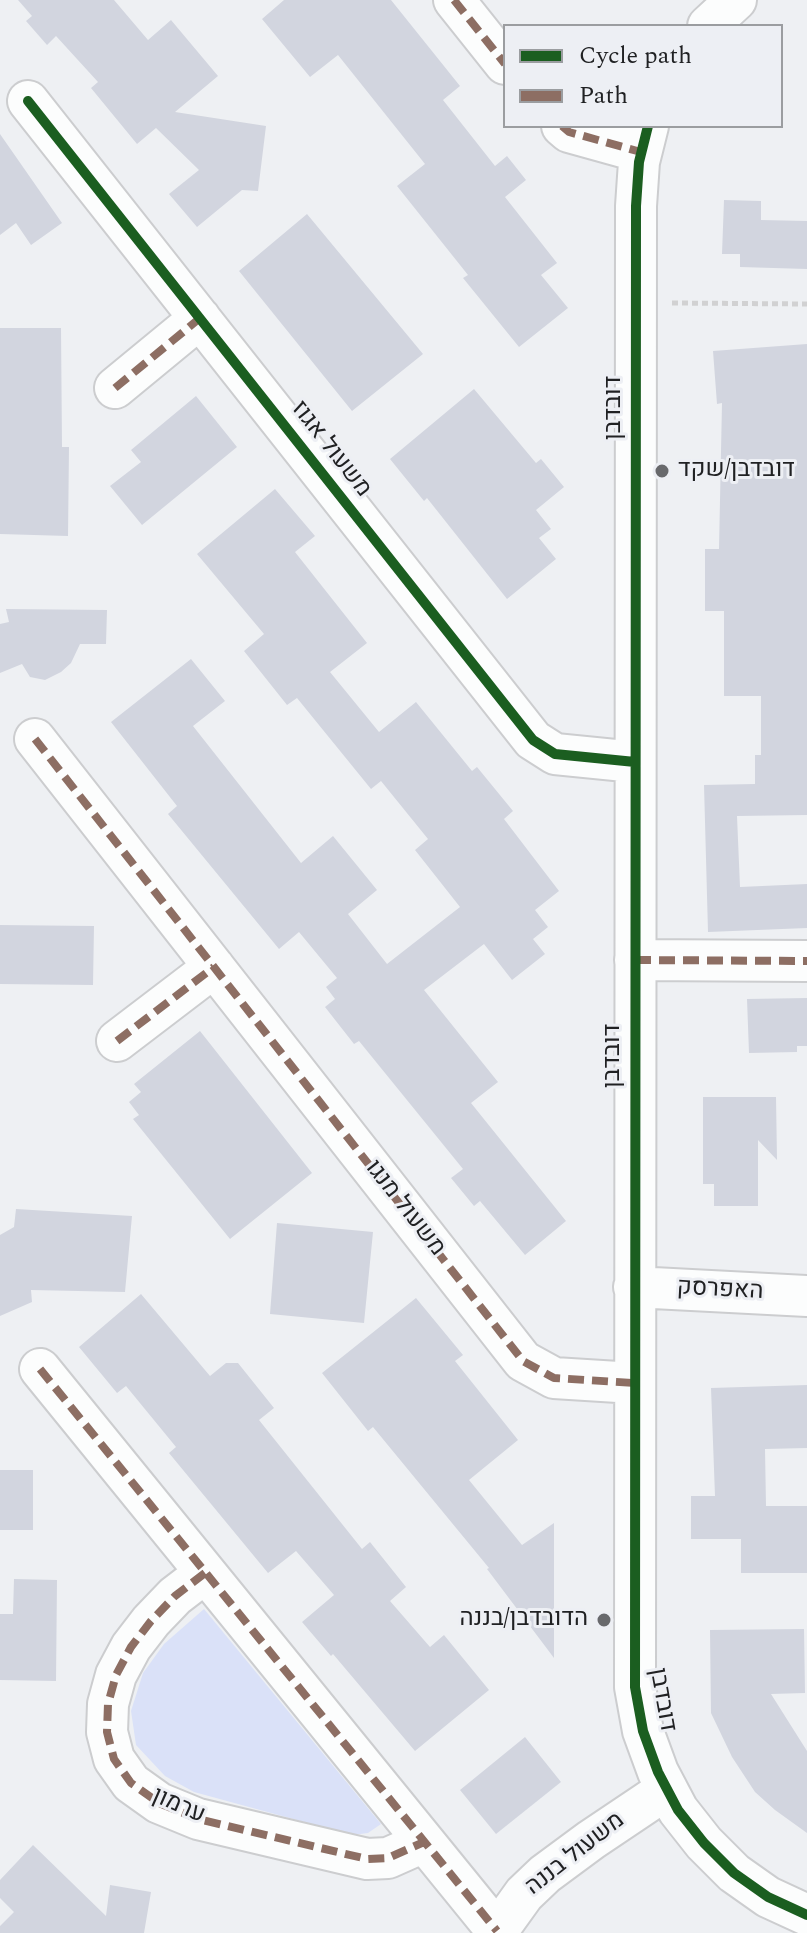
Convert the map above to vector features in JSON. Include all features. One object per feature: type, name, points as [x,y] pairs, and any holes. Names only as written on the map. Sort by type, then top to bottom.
[{"type":"street","points":[[454,0],[503,61]]},
{"type":"street","points":[[710,24],[736,0]]},
{"type":"street","name":"משעול אגוז","points":[[28,101],[533,740],[555,754],[635,762]]},
{"type":"street","points":[[564,128],[569,132],[645,139]]},
{"type":"street","name":"דובדבן","points":[[645,139],[636,184],[635,1687],[643,1731],[658,1772],[678,1810],[704,1843],[734,1873],[768,1897],[807,1915]]},
{"type":"street","points":[[115,388],[200,318]]},
{"type":"street","name":"משעול מנגו","points":[[35,739],[523,1361],[554,1378],[634,1383]]},
{"type":"street","points":[[635,960],[807,961]]},
{"type":"street","points":[[117,1041],[214,967]]},
{"type":"street","name":"האפרסק","points":[[634,1287],[807,1296]]},
{"type":"street","points":[[40,1369],[497,1932]]},
{"type":"street","name":"ערמון","points":[[205,1573],[175,1596],[151,1621],[131,1647],[116,1675],[108,1704],[107,1732],[114,1759],[131,1783],[159,1803],[198,1819],[367,1859],[388,1858],[424,1842]]},
{"type":"street","name":"משעול בננה","points":[[497,1932],[524,1894],[545,1874],[667,1789]]},
{"type":"path","points":[[636,303],[807,304]]},
{"type":"shaded area","points":[[204,1609],[381,1824],[368,1833],[352,1835],[194,1792],[165,1776],[136,1745],[131,1711],[143,1673],[164,1644]]},
{"type":"building","points":[[18,0],[114,0],[148,40],[171,20],[218,76],[175,112],[266,126],[258,191],[242,190],[197,227],[169,194],[199,170],[156,128],[137,144],[91,88],[98,82],[56,36],[47,45],[26,21],[32,16]]},
{"type":"building","points":[[284,0],[391,0],[460,86],[443,100],[495,166],[507,156],[526,180],[505,197],[557,263],[541,275],[568,308],[519,347],[463,278],[468,275],[397,186],[425,164],[338,55],[310,77],[262,19]]},
{"type":"building","points":[[0,134],[62,223],[31,245],[16,223],[0,235]]},
{"type":"building","points":[[724,200],[761,201],[761,220],[807,221],[807,269],[740,267],[740,254],[722,254]]},
{"type":"building","points":[[307,214],[423,354],[352,411],[239,271]]},
{"type":"building","points":[[0,328],[61,328],[62,447],[69,447],[68,536],[0,534]]},
{"type":"building","points":[[807,344],[807,815],[737,816],[740,887],[807,884],[807,928],[708,932],[704,785],[755,784],[755,755],[761,755],[761,696],[724,696],[724,611],[705,611],[705,549],[719,549],[722,403],[717,404],[713,351]]},
{"type":"building","points":[[474,389],[536,463],[541,459],[564,487],[536,510],[551,529],[539,538],[556,559],[507,599],[427,498],[424,501],[390,459]]},
{"type":"building","points":[[196,396],[237,447],[142,525],[110,486],[141,462],[131,450]]},
{"type":"building","points":[[275,489],[315,536],[295,552],[367,643],[330,672],[379,732],[416,702],[472,771],[477,767],[513,811],[504,819],[559,891],[535,910],[548,927],[533,939],[545,954],[512,980],[484,944],[424,990],[498,1082],[471,1103],[566,1221],[525,1255],[480,1201],[474,1206],[451,1178],[463,1169],[359,1041],[354,1044],[325,1007],[335,999],[326,987],[337,978],[299,932],[279,949],[168,814],[177,806],[111,722],[191,659],[225,701],[193,726],[301,863],[333,836],[377,890],[348,914],[387,964],[460,907],[415,850],[428,839],[381,781],[371,789],[297,698],[287,705],[244,651],[264,634],[197,554]]},
{"type":"building","points":[[6,609],[107,610],[106,644],[80,644],[71,663],[45,680],[30,677],[22,664],[0,673],[0,624],[9,622]]},
{"type":"building","points":[[0,925],[94,926],[93,985],[0,984]]},
{"type":"building","points":[[807,998],[807,1046],[797,1046],[797,1052],[749,1053],[747,999]]},
{"type":"building","points":[[200,1031],[312,1173],[230,1239],[133,1119],[139,1115],[129,1102],[141,1092],[134,1084]]},
{"type":"building","points":[[703,1097],[776,1097],[777,1160],[758,1140],[758,1206],[714,1206],[714,1184],[703,1184]]},
{"type":"building","points":[[16,1209],[132,1216],[125,1292],[31,1290],[32,1302],[0,1316],[0,1235],[14,1227]]},
{"type":"building","points":[[277,1223],[373,1232],[364,1323],[270,1314]]},
{"type":"building","points":[[141,1294],[210,1376],[226,1363],[238,1363],[274,1408],[259,1420],[362,1549],[370,1542],[406,1587],[390,1601],[430,1647],[444,1635],[489,1690],[415,1751],[302,1622],[334,1595],[296,1551],[268,1573],[169,1453],[176,1447],[126,1386],[117,1393],[79,1347]]},
{"type":"building","points":[[416,1298],[463,1355],[455,1361],[518,1440],[469,1480],[522,1545],[554,1523],[554,1658],[489,1568],[373,1427],[368,1431],[322,1373]]},
{"type":"building","points":[[807,1385],[807,1448],[765,1449],[766,1506],[807,1506],[807,1573],[741,1573],[741,1539],[691,1539],[691,1496],[715,1496],[711,1388]]},
{"type":"building","points":[[0,1470],[33,1470],[33,1530],[0,1530]]},
{"type":"building","points":[[14,1579],[57,1580],[56,1681],[0,1680],[0,1614],[13,1614]]},
{"type":"building","points":[[804,1629],[805,1693],[771,1694],[807,1751],[807,1833],[755,1792],[732,1757],[711,1713],[710,1630]]},
{"type":"building","points":[[525,1737],[561,1782],[496,1834],[460,1790]]},
{"type":"building","points":[[33,1845],[106,1916],[110,1885],[151,1892],[144,1933],[0,1933],[0,1926],[14,1912],[0,1898],[0,1880]]},
{"type":"marked path","points":[[454,0],[503,61]]},
{"type":"marked path","points":[[564,128],[569,132],[641,152]]},
{"type":"marked path","points":[[115,388],[200,318]]},
{"type":"marked path","points":[[35,739],[523,1361],[554,1378],[634,1383]]},
{"type":"marked path","points":[[635,960],[807,961]]},
{"type":"marked path","points":[[117,1041],[214,967]]},
{"type":"marked path","points":[[40,1369],[497,1931]]},
{"type":"marked path","points":[[205,1573],[175,1596],[151,1621],[131,1647],[116,1675],[108,1704],[107,1732],[114,1759],[131,1783],[159,1803],[198,1819],[367,1859],[388,1858],[424,1842]]},
{"type":"cycle path","points":[[28,101],[533,740],[555,754],[635,762]]},
{"type":"cycle path","points":[[648,128],[639,162],[636,206],[635,1687],[643,1731],[658,1772],[678,1810],[704,1843],[734,1873],[768,1897],[807,1915]]},
{"type":"place","name":"דובדבן/שקד","points":[[662,471]]},
{"type":"place","name":"הדובדבן/בננה","points":[[604,1620]]}]
